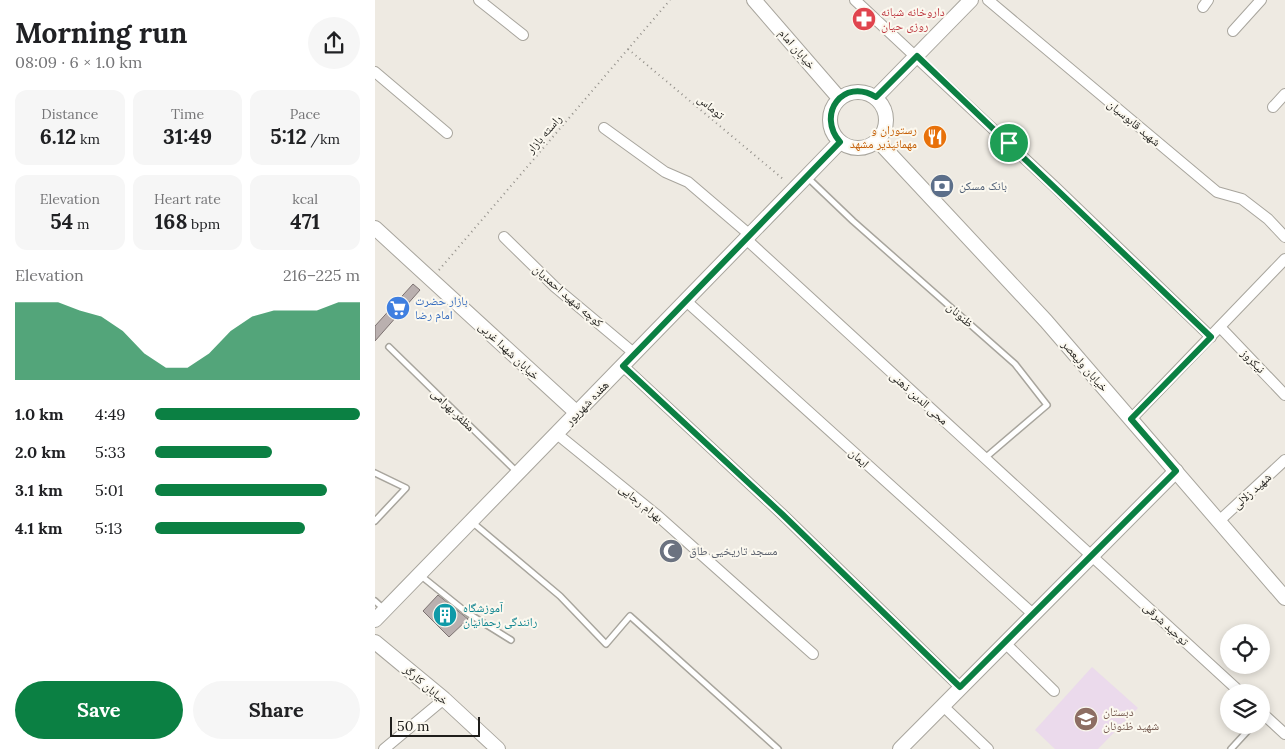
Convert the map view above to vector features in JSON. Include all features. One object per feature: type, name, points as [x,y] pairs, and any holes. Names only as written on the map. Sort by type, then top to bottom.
[{"type":"main road","name":"خیابان امام","points":[[754,0],[839,98]]},
{"type":"main road","points":[[876,97],[971,0]]},
{"type":"main road","points":[[861,91],[876,97],[883,105],[887,114],[887,124],[884,133],[871,146],[855,148],[840,142],[830,126],[833,106],[839,98],[861,91]]},
{"type":"main road","name":"خیابان ولیعصر","points":[[877,141],[1046,322],[1285,598]]},
{"type":"main road","name":"هفده شهریور","points":[[378,611],[420,574],[840,142]]},
{"type":"main road","name":"خیابان شهدا غربی","points":[[375,228],[577,413]]},
{"type":"main road","points":[[899,749],[1176,471]]},
{"type":"main road","name":"خیابان کارگر","points":[[375,642],[444,699],[498,749]]},
{"type":"street","points":[[479,0],[523,35]]},
{"type":"street","points":[[855,0],[917,56],[1211,337]]},
{"type":"street","name":"شهید قابوسیان","points":[[988,0],[1217,192],[1242,199],[1268,219],[1285,237]]},
{"type":"street","points":[[1233,31],[1261,0]]},
{"type":"street","points":[[375,72],[447,133]]},
{"type":"street","points":[[1273,107],[1285,94]]},
{"type":"street","name":"محی الدین ذهنی","points":[[604,128],[665,172],[688,182],[1092,555]]},
{"type":"street","name":"کوچه شهید احمدیان","points":[[504,237],[555,287],[635,354]]},
{"type":"street","points":[[1131,419],[1285,259]]},
{"type":"street","name":"ایمان","points":[[686,301],[1033,614]]},
{"type":"street","name":"نیکروز","points":[[1220,326],[1285,394]]},
{"type":"street","points":[[623,366],[782,514],[960,687]]},
{"type":"street","name":"بهرام رجایی","points":[[557,434],[658,516],[813,654]]},
{"type":"street","name":"شهید زلالی","points":[[1219,522],[1283,467]]},
{"type":"street","name":"توحید شرقی","points":[[1092,555],[1231,684]]},
{"type":"street","points":[[1005,642],[1054,691]]},
{"type":"street","points":[[384,749],[444,699]]},
{"type":"street","points":[[942,705],[988,749]]},
{"type":"street","points":[[1270,721],[1285,734]]},
{"type":"lane","name":"ظنونان","points":[[807,177],[853,221],[1015,364],[1047,405],[985,458]]},
{"type":"lane","name":"مظفر بهرامی","points":[[389,347],[518,473]]},
{"type":"lane","points":[[375,473],[405,488],[375,521]]},
{"type":"lane","points":[[471,521],[561,596],[606,644],[630,616],[778,749]]},
{"type":"lane","points":[[420,574],[466,612],[511,640]]},
{"type":"lane","points":[[1231,749],[1245,734]]},
{"type":"path","name":"راسته بازار","points":[[431,279],[670,0]]},
{"type":"path","name":"توماس","points":[[628,49],[783,179]]},
{"type":"shaded area","name":"دبستان شهید ظنونان","points":[[1092,667],[1138,708],[1098,749],[1055,749],[1035,730]]},
{"type":"building","name":"بازار حضرت امام رضا","points":[[413,284],[420,290],[375,341],[375,326]]},
{"type":"building","name":"آموزشگاه رانندگی رحمانیان","points":[[438,595],[468,619],[449,637],[423,611]]},
{"type":"place","name":"داروخانه شبانه روزی حیان","points":[[864,19]]},
{"type":"place","name":"رستوران و مهمانپذیر مشهد","points":[[935,137]]},
{"type":"place","name":"بانک مسکن","points":[[942,186]]},
{"type":"place","name":"بازار حضرت امام رضا","points":[[398,308]]},
{"type":"place","name":"مسجد تاریخیی طاق","points":[[671,551]]},
{"type":"place","name":"آموزشگاه رانندگی رحمانیان","points":[[445,615]]},
{"type":"place","name":"دبستان شهید ظنونان","points":[[1086,719]]},
{"type":"route","points":[[917,56],[1009,143],[1211,337],[1131,419],[1176,471],[960,687],[782,514],[623,366],[840,142],[830,126],[833,106],[839,98],[846,94],[861,91],[876,97],[917,56]]}]
